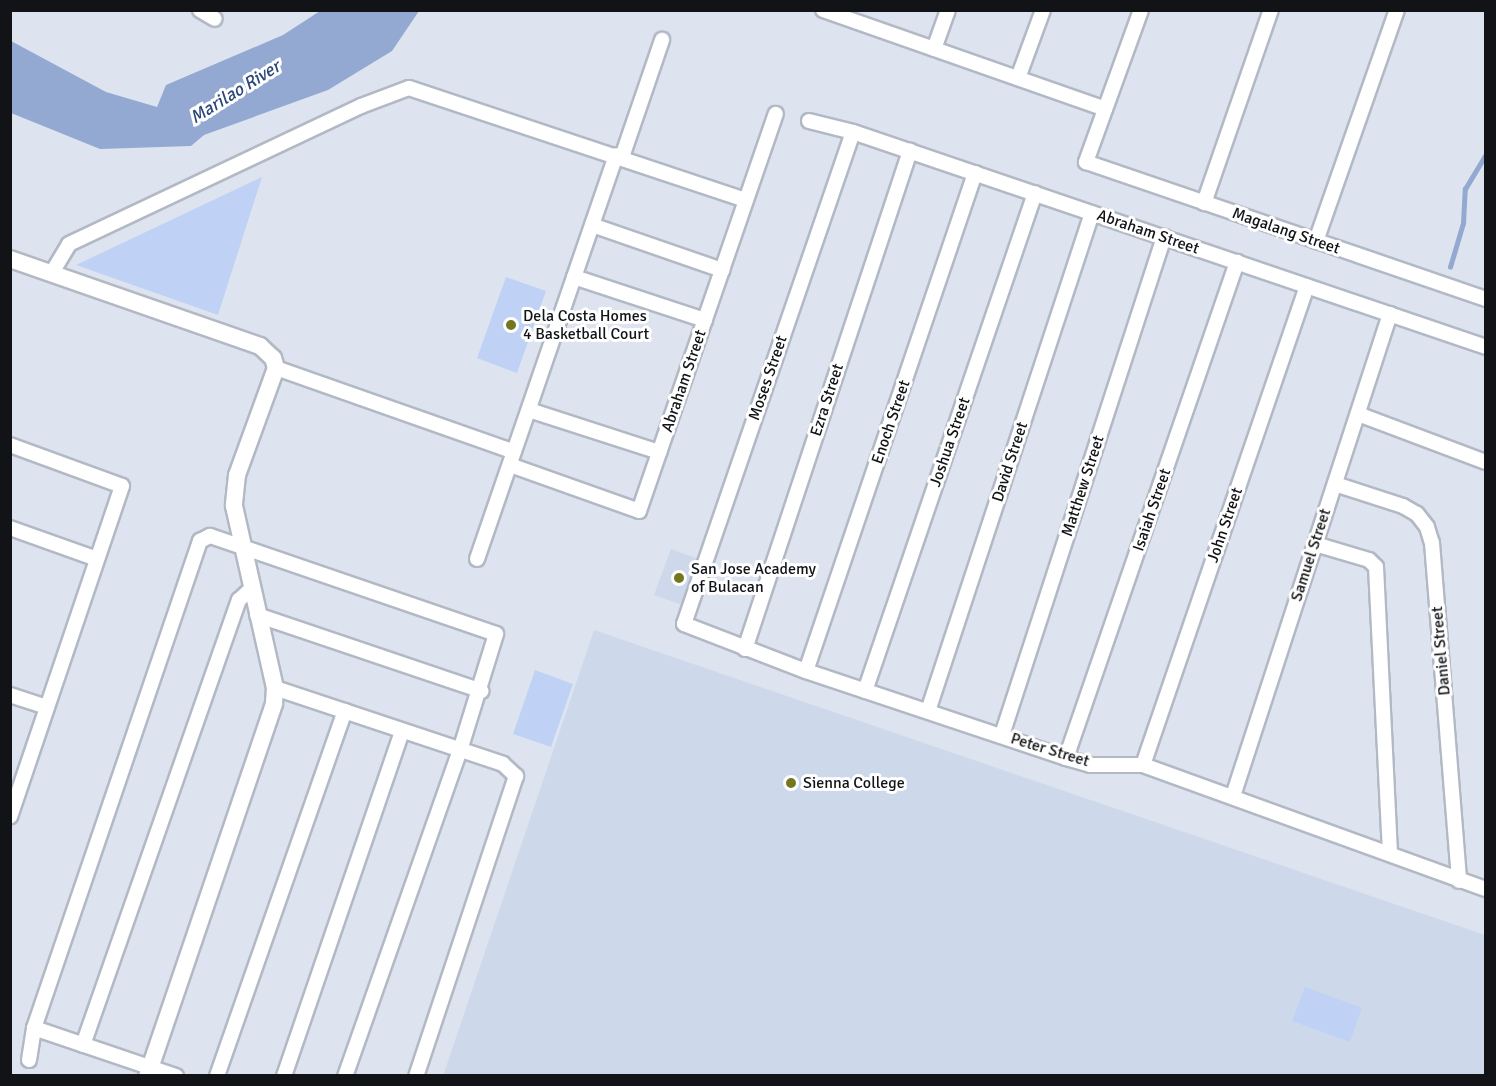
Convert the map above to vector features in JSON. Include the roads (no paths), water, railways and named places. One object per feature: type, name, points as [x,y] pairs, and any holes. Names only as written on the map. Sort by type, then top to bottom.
[{"type":"street","points":[[201,10],[215,19]]},
{"type":"street","points":[[823,10],[857,16],[934,49],[1105,109],[1141,10]]},
{"type":"street","points":[[934,49],[948,10]]},
{"type":"street","points":[[1018,78],[1043,10]]},
{"type":"street","points":[[1204,203],[1271,10]]},
{"type":"street","points":[[1316,241],[1397,10]]},
{"type":"street","points":[[477,559],[592,225],[662,40]]},
{"type":"street","points":[[52,271],[69,244],[361,106],[409,88],[746,200]]},
{"type":"street","name":"Magalang Street","points":[[1105,109],[1086,162],[1485,299]]},
{"type":"street","name":"Abraham Street","points":[[512,458],[639,511],[776,114]]},
{"type":"street","name":"Abraham Street","points":[[809,121],[853,132],[910,151],[1485,347]]},
{"type":"street","name":"Moses Street","points":[[684,624],[853,132]]},
{"type":"street","name":"Ezra Street","points":[[745,649],[910,151]]},
{"type":"street","name":"Enoch Street","points":[[806,671],[975,173]]},
{"type":"street","name":"Joshua Street","points":[[865,691],[1035,194]]},
{"type":"street","name":"David Street","points":[[928,711],[1092,213]]},
{"type":"street","points":[[592,225],[722,270]]},
{"type":"street","name":"Matthew Street","points":[[1002,735],[1164,237]]},
{"type":"street","points":[[10,259],[52,271],[260,346],[273,358],[276,368],[237,475],[234,506],[241,547],[274,688],[274,704],[148,1071]]},
{"type":"street","name":"Isaiah Street","points":[[1066,758],[1237,262]]},
{"type":"street","points":[[574,277],[705,320]]},
{"type":"street","name":"John Street","points":[[1143,765],[1307,286]]},
{"type":"street","name":"Samuel Street","points":[[1233,796],[1390,314]]},
{"type":"street","points":[[276,368],[512,458]]},
{"type":"street","points":[[529,410],[659,452]]},
{"type":"street","points":[[1358,414],[1485,462]]},
{"type":"street","points":[[10,817],[122,486],[11,447]]},
{"type":"street","name":"Daniel Street","points":[[1335,484],[1403,506],[1417,514],[1430,535],[1459,880]]},
{"type":"street","points":[[10,528],[98,559]]},
{"type":"street","points":[[28,1060],[34,1028],[200,541],[210,536],[490,629],[496,634],[497,642],[481,691],[345,1076]]},
{"type":"street","points":[[1315,544],[1369,560],[1376,567],[1390,853]]},
{"type":"street","points":[[83,1045],[239,600],[251,589]]},
{"type":"street","points":[[258,615],[481,691]]},
{"type":"street","name":"Peter Street","points":[[684,624],[806,671],[1066,758],[1090,765],[1143,765],[1390,853],[1485,890]]},
{"type":"street","points":[[274,688],[503,764],[516,776],[416,1076]]},
{"type":"street","points":[[10,695],[47,707]]},
{"type":"street","points":[[217,1076],[345,711]]},
{"type":"street","points":[[284,1076],[402,730]]},
{"type":"street","points":[[34,1028],[148,1071],[176,1076]]},
{"type":"water","name":"Marilao River","points":[[320,11],[419,11],[392,51],[328,90],[204,135],[191,146],[100,149],[11,113],[11,41],[106,92],[157,107],[166,85],[283,35]]},
{"type":"waterway","points":[[1450,267],[1463,223],[1465,189],[1486,154]]},
{"type":"place","name":"Dela Costa Homes 4 Basketball Court","points":[[511,325]]},
{"type":"place","name":"San Jose Academy of Bulacan","points":[[679,578]]},
{"type":"place","name":"Sienna College","points":[[791,783]]}]
